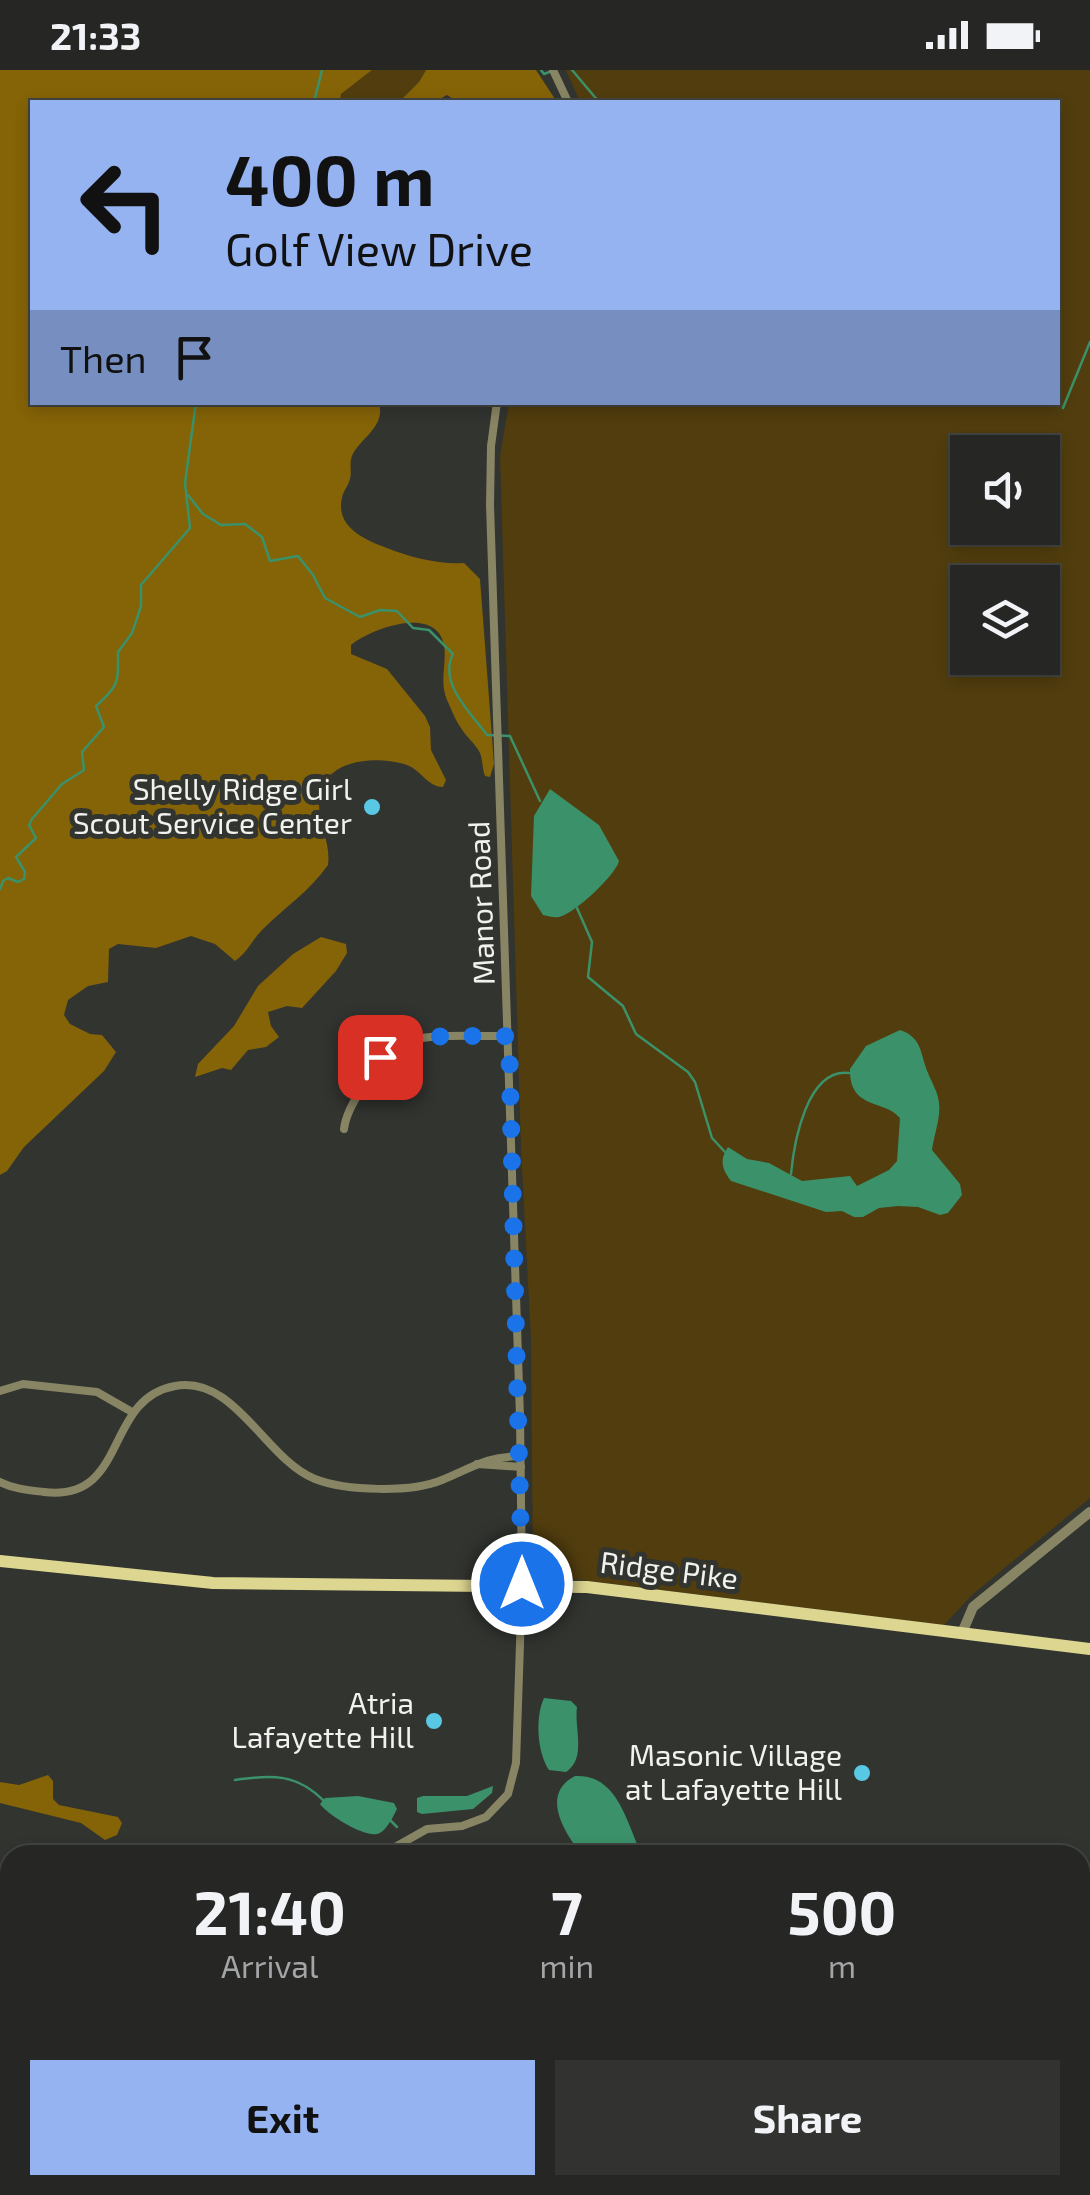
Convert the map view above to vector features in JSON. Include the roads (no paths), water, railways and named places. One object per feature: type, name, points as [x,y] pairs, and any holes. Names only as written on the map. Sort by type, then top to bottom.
[{"type":"main road","name":"Ridge Pike","points":[[0,1561],[180,1582],[587,1586],[1090,1649]]},
{"type":"street","points":[[554,70],[567,100]]},
{"type":"street","name":"Manor Road","points":[[399,1845],[427,1829],[478,1821],[498,1808],[515,1773],[519,1726],[521,1467],[490,505],[496,405]]},
{"type":"street","points":[[344,1130],[348,1112],[375,1063],[397,1044],[422,1039],[509,1036]]},
{"type":"street","points":[[0,1391],[23,1384],[97,1392],[132,1412]]},
{"type":"street","points":[[0,1482],[54,1493],[85,1486],[102,1470],[132,1412],[146,1398],[178,1385],[217,1394],[242,1414],[288,1464],[342,1487],[430,1484],[492,1457],[520,1456]]},
{"type":"street","points":[[477,1464],[521,1467]]},
{"type":"street","points":[[962,1633],[973,1606],[1090,1512]]},
{"type":"waterway","points":[[314,100],[322,70]]},
{"type":"waterway","points":[[541,70],[544,74],[552,71]]},
{"type":"waterway","points":[[572,70],[597,100]]},
{"type":"waterway","points":[[1063,408],[1090,342]]},
{"type":"waterway","points":[[0,889],[8,878],[18,882],[24,879],[25,872],[16,857],[36,838],[29,825],[32,819],[62,784],[84,770],[82,752],[104,727],[96,706],[116,683],[118,652],[132,633],[141,606],[141,585],[190,528],[185,483],[196,405]]},
{"type":"waterway","points":[[188,495],[203,514],[221,525],[245,524],[262,537],[270,561],[298,556],[325,598],[360,617],[380,610],[397,611],[413,628],[429,630],[453,654],[450,676],[458,697],[487,735],[510,736],[540,801]]},
{"type":"waterway","points":[[577,908],[592,942],[588,977],[623,1006],[636,1034],[688,1072],[695,1082],[712,1138],[725,1152]]},
{"type":"waterway","points":[[791,1174],[795,1144],[813,1094],[823,1082],[849,1073]]},
{"type":"waterway","points":[[235,1780],[283,1778],[304,1785],[324,1801]]},
{"type":"waterway","points":[[389,1819],[397,1827]]},
{"type":"place","name":"Shelly Ridge Girl Scout Service Center","points":[[372,807]]},
{"type":"place","name":"Atria Lafayette Hill","points":[[434,1721]]},
{"type":"place","name":"Masonic Village at Lafayette Hill","points":[[862,1773]]}]
